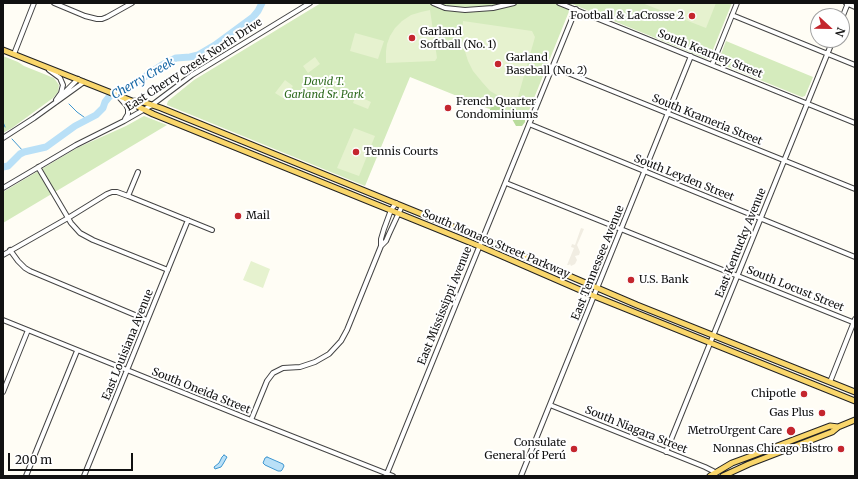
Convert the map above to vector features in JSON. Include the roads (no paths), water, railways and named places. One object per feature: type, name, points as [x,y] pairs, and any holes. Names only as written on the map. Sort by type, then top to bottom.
[{"type":"main road","name":"South Monaco Street Parkway","points":[[3,50],[132,101],[144,110],[479,246],[594,296],[855,401]]},
{"type":"main road","name":"South Monaco Street Parkway","points":[[132,101],[152,105],[402,206],[714,336],[855,392]]},
{"type":"main road","points":[[848,398],[855,406]]},
{"type":"main road","points":[[723,476],[749,464],[832,432],[838,427],[854,419]]},
{"type":"main road","points":[[712,474],[738,461],[830,426],[838,427]]},
{"type":"street","points":[[14,54],[34,3]]},
{"type":"street","points":[[54,3],[85,16],[97,19],[102,19],[132,3]]},
{"type":"street","name":"East Cherry Creek North Drive","points":[[3,188],[84,140],[144,110],[192,75],[310,3]]},
{"type":"street","points":[[433,3],[445,8],[465,10],[492,8],[514,3]]},
{"type":"street","name":"South Kearney Street","points":[[558,3],[855,123]]},
{"type":"street","points":[[712,65],[737,3]]},
{"type":"street","points":[[847,3],[855,7]]},
{"type":"street","name":"East Mississippi Avenue","points":[[387,475],[576,9]]},
{"type":"street","points":[[732,15],[855,65]]},
{"type":"street","name":"East Kentucky Avenue","points":[[666,452],[830,48]]},
{"type":"street","name":"East Tennessee Avenue","points":[[521,476],[691,56]]},
{"type":"street","points":[[42,65],[58,77],[62,81],[63,85],[61,94],[51,105]]},
{"type":"street","name":"South Krameria Street","points":[[553,67],[855,189]]},
{"type":"street","points":[[3,138],[51,105],[81,80]]},
{"type":"street","points":[[117,95],[128,109],[124,121]]},
{"type":"street","name":"South Leyden Street","points":[[529,124],[855,256]]},
{"type":"street","points":[[38,167],[68,218],[78,231],[87,237],[168,270]]},
{"type":"street","points":[[128,196],[138,172]]},
{"type":"street","name":"South Locust Street","points":[[506,182],[855,322]]},
{"type":"street","points":[[3,255],[109,193],[114,192],[128,196],[212,230]]},
{"type":"street","points":[[381,246],[382,234],[391,210],[396,204]]},
{"type":"street","points":[[251,420],[267,381],[273,373],[282,368],[300,367],[315,362],[330,353],[341,341],[347,330],[381,246],[389,234],[402,206]]},
{"type":"street","name":"East Louisiana Avenue","points":[[84,476],[188,220]]},
{"type":"street","points":[[10,250],[18,261],[30,271],[147,320]]},
{"type":"street","name":"South Oneida Street","points":[[3,320],[387,475],[393,476]]},
{"type":"street","points":[[830,382],[855,322]]},
{"type":"street","points":[[3,392],[28,330]]},
{"type":"street","points":[[26,476],[77,351]]},
{"type":"street","name":"South Niagara Street","points":[[550,405],[705,467],[712,471],[712,474]]},
{"type":"water","points":[[224,455],[227,457],[223,464],[221,467],[215,469],[214,467],[219,463]]},
{"type":"water","points":[[267,457],[283,464],[284,466],[282,470],[278,471],[265,465],[263,463]]},
{"type":"waterway","name":"Cherry Creek","points":[[3,167],[8,166],[24,152],[46,147],[75,126],[96,115],[103,108],[109,97],[137,82],[162,65],[176,58],[198,55],[215,45],[253,17],[262,3]]},
{"type":"waterway","points":[[69,104],[88,120]]},
{"type":"waterway","points":[[3,122],[5,127]]},
{"type":"waterway","points":[[12,139],[24,152]]},
{"type":"place","name":"Football & LaCrosse 2","points":[[692,16]]},
{"type":"place","name":"Garland Softball (No. 1)","points":[[412,38]]},
{"type":"place","name":"Garland Baseball (No. 2)","points":[[498,64]]},
{"type":"place","name":"French Quarter Condominiums","points":[[448,108]]},
{"type":"place","name":"Tennis Courts","points":[[356,152]]},
{"type":"place","name":"Mail","points":[[238,216]]},
{"type":"place","name":"U.S. Bank","points":[[631,280]]},
{"type":"place","name":"Chipotle","points":[[804,394]]},
{"type":"place","name":"Gas Plus","points":[[822,413]]},
{"type":"place","name":"MetroUrgent Care","points":[[791,431]]},
{"type":"place","name":"Consulate General of Perú","points":[[574,449]]},
{"type":"place","name":"Nonnas Chicago Bistro","points":[[841,449]]},
{"type":"park label","name":"David T. Garland Sr. Park","points":[[324,88]]}]
